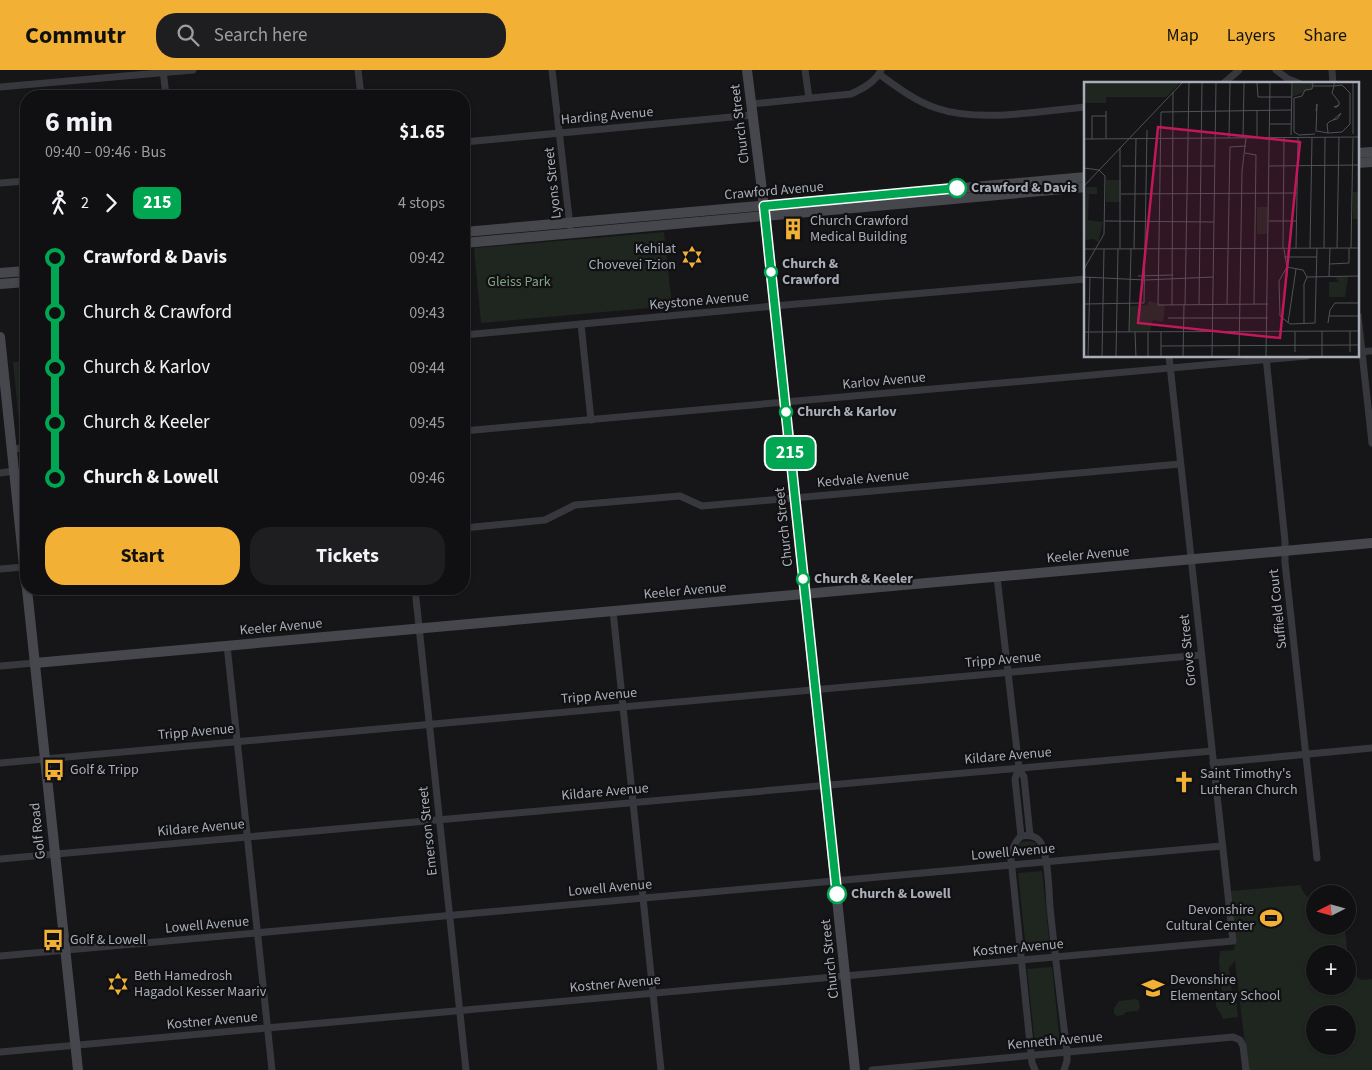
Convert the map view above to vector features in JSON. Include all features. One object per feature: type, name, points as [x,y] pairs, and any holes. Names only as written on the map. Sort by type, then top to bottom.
[{"type":"street","points":[[0,87],[163,71],[193,70]]},
{"type":"street","points":[[358,70],[360,90]]},
{"type":"street","name":"Lyons Street","points":[[552,70],[570,228]]},
{"type":"street","name":"Church Street","points":[[747,70],[795,497],[855,1070]]},
{"type":"street","points":[[805,70],[809,98]]},
{"type":"street","points":[[1225,82],[1239,70]]},
{"type":"street","points":[[1276,70],[1296,82]]},
{"type":"street","points":[[163,71],[165,90]]},
{"type":"street","points":[[880,72],[917,100],[957,114],[979,116],[1084,107]]},
{"type":"street","name":"Harding Avenue","points":[[470,141],[560,133],[752,110],[809,98],[852,94],[862,90],[880,72]]},
{"type":"street","name":"Crawford Avenue","points":[[958,194],[1084,177]]},
{"type":"street","points":[[0,183],[20,181]]},
{"type":"street","name":"Crawford Avenue","points":[[470,232],[570,228],[958,194],[1084,187]]},
{"type":"street","name":"Crawford Avenue","points":[[470,242],[570,228]]},
{"type":"street","points":[[0,273],[20,271]]},
{"type":"street","name":"Keystone Avenue","points":[[470,334],[1084,279]]},
{"type":"street","points":[[0,284],[20,282]]},
{"type":"street","points":[[581,324],[591,420]]},
{"type":"street","points":[[0,337],[2,376],[20,529]]},
{"type":"street","points":[[1372,351],[1360,352],[1372,443]]},
{"type":"street","name":"Grove Street","points":[[1169,358],[1232,941]]},
{"type":"street","name":"Karlov Avenue","points":[[470,431],[1266,358]]},
{"type":"street","name":"Suffield Court","points":[[1266,358],[1285,541],[1285,562],[1317,858]]},
{"type":"street","points":[[12,449],[20,448]]},
{"type":"street","name":"Kedvale Avenue","points":[[470,527],[545,520],[575,505],[680,496],[702,506],[1180,464]]},
{"type":"street","points":[[0,472],[14,471]]},
{"type":"street","name":"Keeler Avenue","points":[[0,666],[1372,543]]},
{"type":"street","points":[[0,569],[20,567]]},
{"type":"street","points":[[997,576],[1019,768],[1024,777],[1030,835]]},
{"type":"street","name":"Golf Road","points":[[28,595],[78,1070]]},
{"type":"street","name":"Emerson Street","points":[[416,595],[466,1070]]},
{"type":"street","points":[[613,611],[661,1070]]},
{"type":"street","points":[[227,646],[272,1070]]},
{"type":"street","name":"Tripp Avenue","points":[[0,763],[1201,655]]},
{"type":"street","points":[[1213,762],[1372,748]]},
{"type":"street","name":"Kildare Avenue","points":[[0,859],[1212,751]]},
{"type":"street","points":[[1019,768],[1015,779],[1021,836]]},
{"type":"street","points":[[1034,1070],[1011,865],[1012,848],[1016,841],[1021,836],[1030,835],[1037,838],[1042,844],[1046,861],[1055,957],[1067,1052],[1064,1070]]},
{"type":"street","name":"Lowell Avenue","points":[[0,956],[1222,846]]},
{"type":"street","name":"Kostner Avenue","points":[[0,1052],[1232,941]]},
{"type":"street","name":"Kenneth Avenue","points":[[872,1070],[1233,1037],[1240,1040],[1243,1046],[1246,1070]]},
{"type":"green space","name":"Gleiss Park","points":[[664,232],[672,306],[481,323],[474,248]]},
{"type":"green space","points":[[20,361],[20,433],[13,362]]},
{"type":"green space","points":[[1027,841],[1035,844],[1040,852],[1016,854],[1021,842]]},
{"type":"green space","points":[[1042,871],[1050,947],[1026,950],[1018,873]]},
{"type":"green space","points":[[1300,885],[1306,895],[1306,935],[1346,935],[1347,945],[1306,945],[1306,995],[1356,995],[1356,975],[1361,980],[1372,979],[1372,1070],[1248,1070],[1235,961],[1229,968],[1232,993],[1236,997],[1238,1017],[1223,1019],[1216,1004],[1222,991],[1219,962],[1220,951],[1234,950],[1236,937],[1231,891]]},
{"type":"green space","points":[[1052,967],[1060,1043],[1035,1045],[1027,969]]},
{"type":"green space","points":[[1136,999],[1139,1001],[1140,1007],[1138,1011],[1126,1012],[1123,1015],[1117,1016],[1114,1014],[1114,1008],[1119,1001]]},
{"type":"bus line","name":"215","points":[[837,894],[764,206],[957,188]]},
{"type":"place","name":"Crawford & Davis","points":[[957,188]]},
{"type":"place","name":"Church Crawford Medical Building","points":[[793,229]]},
{"type":"place","name":"Kehilat Chovevei Tzion","points":[[692,257]]},
{"type":"place","name":"Church & Crawford","points":[[771,272]]},
{"type":"place","name":"Church & Karlov","points":[[786,412]]},
{"type":"place","name":"Church & Keeler","points":[[803,579]]},
{"type":"place","name":"Golf & Tripp","points":[[54,770]]},
{"type":"place","name":"Saint Timothy's Lutheran Church","points":[[1184,782]]},
{"type":"place","name":"Church & Lowell","points":[[837,894]]},
{"type":"place","name":"Devonshire Cultural Center","points":[[1271,918]]},
{"type":"place","name":"Golf & Lowell","points":[[53,940]]},
{"type":"place","name":"Beth Hamedrosh Hagadol Kesser Maariv","points":[[118,984]]},
{"type":"place","name":"Devonshire Elementary School","points":[[1153,988]]}]
